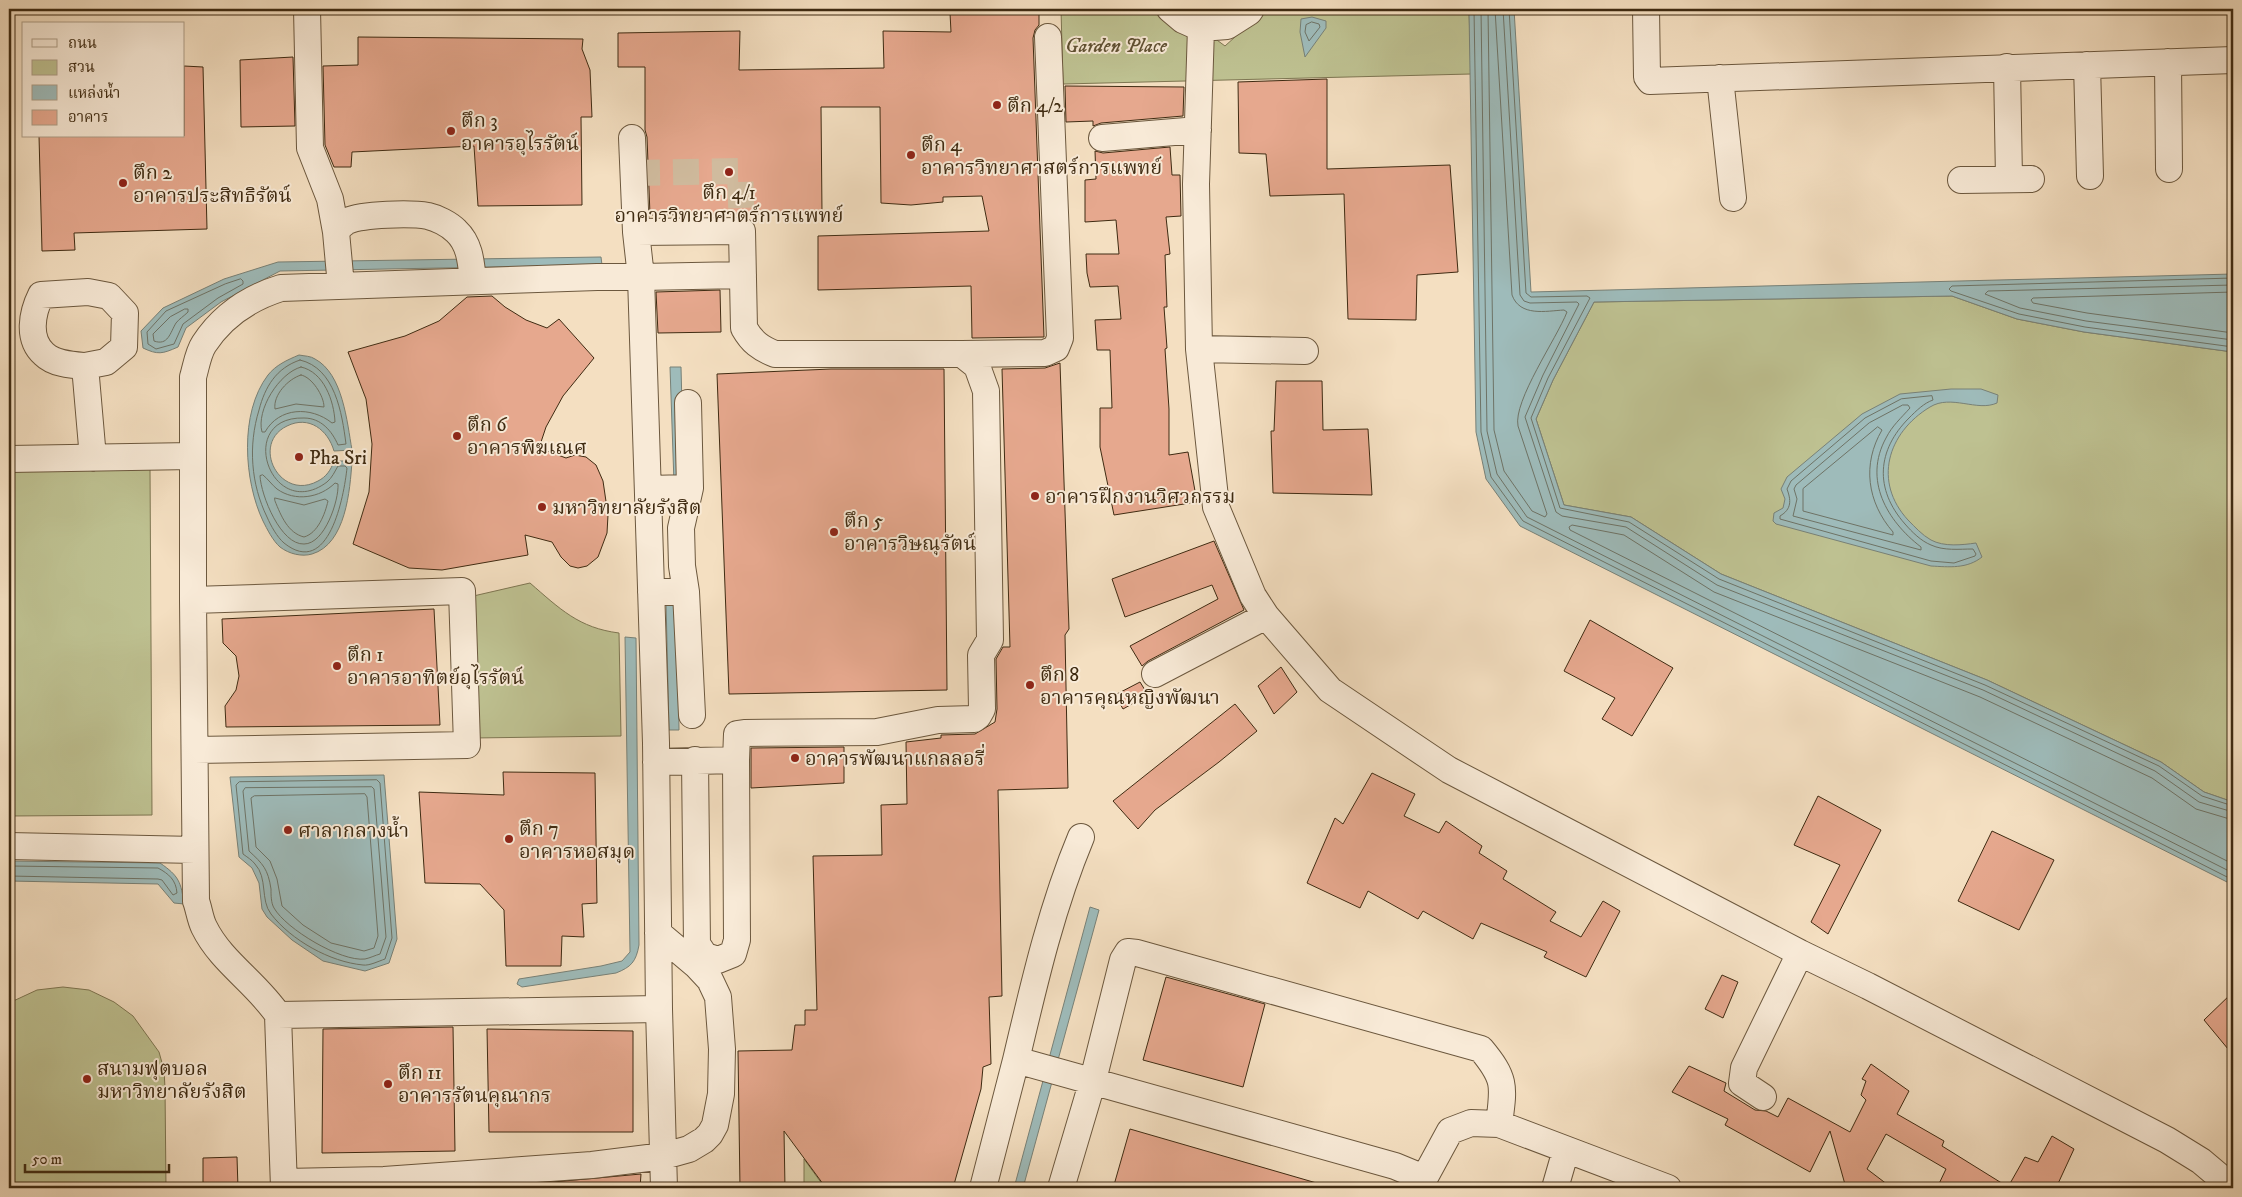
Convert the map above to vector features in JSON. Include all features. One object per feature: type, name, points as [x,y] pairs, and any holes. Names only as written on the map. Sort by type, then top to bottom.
[{"type":"street","points":[[307,9],[310,148],[330,199],[339,261]]},
{"type":"street","points":[[1170,9],[1184,20],[1201,28],[1227,26],[1249,12],[1250,9]]},
{"type":"street","points":[[1646,9],[1648,80],[2233,60]]},
{"type":"street","points":[[1201,28],[1196,184],[1199,349],[1216,507],[1253,596],[1266,616],[1330,690],[1449,770],[1800,953],[2167,1140],[2201,1161],[2233,1188]]},
{"type":"street","points":[[636,232],[742,231],[744,328],[750,340],[761,348],[775,354],[1045,353],[1056,348],[1060,338],[1048,36]]},
{"type":"street","points":[[2168,62],[2169,168]]},
{"type":"street","points":[[2087,65],[2090,176]]},
{"type":"street","points":[[1961,180],[2020,179],[2007,67]]},
{"type":"street","points":[[1720,78],[1733,198]]},
{"type":"street","points":[[1102,138],[1198,130]]},
{"type":"street","points":[[632,138],[636,232],[641,277],[649,489],[664,1188]]},
{"type":"street","points":[[339,261],[346,222],[356,218],[427,216],[454,230],[467,247],[472,269]]},
{"type":"street","points":[[658,933],[678,948],[710,980],[718,997],[722,1049],[721,1094],[717,1117],[710,1134],[689,1149],[664,1156],[592,1164],[384,1180],[284,1185],[278,1015],[266,996],[218,948],[204,926],[196,901],[193,377],[203,345],[232,311],[257,296],[281,288],[339,261],[641,277],[743,275]]},
{"type":"street","points":[[1199,349],[1305,351]]},
{"type":"street","points":[[695,760],[697,944],[704,956],[718,960],[733,954],[737,940],[737,734],[744,732],[877,732],[938,720],[974,719],[978,716],[982,709],[981,655],[990,640],[986,391],[977,366],[962,354]]},
{"type":"street","points":[[85,366],[93,458]]},
{"type":"street","points":[[688,403],[690,488],[682,528],[682,566],[686,592],[692,715]]},
{"type":"street","points":[[9,459],[192,456]]},
{"type":"street","points":[[649,489],[690,488]]},
{"type":"street","points":[[193,600],[462,591],[467,745],[195,750]]},
{"type":"street","points":[[652,592],[686,592]]},
{"type":"street","points":[[1155,674],[1266,616]]},
{"type":"street","points":[[656,762],[736,760]]},
{"type":"street","points":[[983,1188],[1023,1061],[1053,916],[1081,837]]},
{"type":"street","points":[[9,846],[195,850]]},
{"type":"street","points":[[1062,1188],[1093,1080],[1122,960],[1128,952],[1137,952],[1481,1049],[1497,1069],[1503,1093],[1499,1124]]},
{"type":"street","points":[[1763,1097],[1742,1083],[1744,1068],[1800,953]]},
{"type":"street","points":[[278,1015],[659,1009]]},
{"type":"street","points":[[1023,1061],[1395,1166],[1422,1183],[1450,1131],[1471,1123],[1499,1124],[1668,1188]]},
{"type":"street","points":[[1555,1188],[1566,1150]]},
{"type":"green space","name":"Garden Place","points":[[1061,9],[1175,9],[1225,46],[1266,9],[1469,9],[1471,74],[1063,84]]},
{"type":"green space","points":[[1952,296],[2017,319],[2084,332],[2233,352],[2233,802],[2204,792],[2161,762],[1987,680],[1721,574],[1631,517],[1564,505],[1536,419],[1553,380],[1594,302]]},
{"type":"green space","points":[[150,467],[152,815],[9,816],[9,472]]},
{"type":"green space","points":[[530,583],[561,609],[581,622],[592,627],[619,633],[621,736],[473,738],[469,597]]},
{"type":"green space","name":"สนามฟุตบอล มหาวิทยาลัยรังสิต","points":[[63,987],[89,990],[114,1002],[133,1016],[159,1052],[164,1070],[165,1088],[166,1188],[9,1188],[9,1003],[37,990]]},
{"type":"green space","points":[[804,1159],[825,1188],[804,1188]]},
{"type":"water","points":[[1514,9],[1531,292],[2233,274],[2233,352],[2084,332],[2017,319],[1952,296],[1594,302],[1553,380],[1536,419],[1564,505],[1631,517],[1721,574],[1987,680],[2161,762],[2204,792],[2233,802],[2233,885],[1520,526],[1486,479],[1476,432],[1469,11]]},
{"type":"water","points":[[1312,17],[1326,21],[1326,28],[1305,57],[1300,32],[1301,19]]},
{"type":"water","points":[[601,257],[602,265],[280,271],[221,302],[186,328],[178,347],[160,353],[143,348],[141,331],[163,308],[224,279],[278,262]]},
{"type":"water","points":[[299,355],[315,359],[332,376],[342,400],[352,450],[334,451],[331,443],[322,431],[303,422],[287,426],[276,434],[271,445],[271,457],[274,468],[282,478],[292,484],[304,485],[318,481],[328,473],[334,461],[352,461],[350,486],[344,515],[339,528],[323,548],[312,554],[304,555],[291,553],[280,547],[266,528],[252,487],[248,447],[252,408],[259,391],[268,375],[275,368]]},
{"type":"water","points":[[670,367],[681,367],[684,483],[674,483]]},
{"type":"water","points":[[1951,389],[1981,389],[1998,395],[1997,403],[1981,406],[1947,402],[1938,403],[1930,407],[1915,418],[1895,444],[1888,474],[1891,490],[1897,505],[1919,531],[1931,540],[1947,545],[1976,543],[1982,557],[1970,564],[1951,567],[1931,566],[1776,524],[1773,521],[1774,513],[1783,508],[1785,499],[1781,489],[1787,477],[1862,414],[1900,394]]},
{"type":"water","points":[[666,601],[677,601],[679,730],[669,730]]},
{"type":"water","points":[[625,637],[636,638],[638,951],[632,963],[616,973],[522,987],[517,984],[519,979],[622,961],[630,952]]},
{"type":"water","points":[[384,775],[397,939],[389,963],[365,971],[323,961],[292,940],[267,917],[262,909],[259,883],[252,868],[239,857],[230,777]]},
{"type":"water","points":[[9,861],[160,863],[178,880],[184,904],[174,903],[158,884],[9,881]]},
{"type":"water","points":[[1090,907],[1099,910],[1023,1188],[1014,1188]]},
{"type":"building","points":[[1039,10],[1039,25],[1035,30],[1033,38],[1044,337],[972,338],[971,286],[818,290],[818,236],[989,231],[982,196],[943,197],[943,202],[911,205],[881,203],[880,107],[821,107],[822,213],[650,215],[647,137],[645,130],[645,67],[618,67],[618,33],[740,31],[739,70],[884,68],[883,31],[951,32],[950,13]]},
{"type":"building","name":"ตึก 3 อาคารอุไรรัตน์","points":[[358,37],[583,39],[582,49],[590,70],[592,117],[581,117],[582,205],[478,206],[474,146],[352,152],[351,167],[334,167],[325,145],[323,66],[358,65]]},
{"type":"building","points":[[293,57],[295,126],[241,127],[240,60]]},
{"type":"building","name":"ตึก 2 อาคารประสิทธิรัตน์","points":[[185,66],[203,67],[207,229],[74,233],[75,250],[42,251],[39,138],[185,138]]},
{"type":"building","points":[[1327,79],[1327,169],[1450,165],[1458,272],[1417,275],[1416,320],[1348,319],[1344,194],[1270,196],[1266,154],[1239,153],[1238,82]]},
{"type":"building","name":"Garden Place","points":[[1065,86],[1184,87],[1183,116],[1101,123],[1093,126],[1093,121],[1066,122]]},
{"type":"building","points":[[1170,147],[1172,175],[1180,175],[1181,216],[1166,217],[1170,254],[1165,255],[1167,307],[1164,307],[1167,348],[1165,349],[1169,409],[1169,455],[1188,452],[1197,502],[1114,515],[1100,447],[1100,408],[1112,408],[1110,350],[1097,350],[1095,320],[1121,319],[1118,286],[1090,287],[1086,254],[1119,254],[1116,220],[1085,222],[1085,180],[1096,179],[1095,151],[1103,153]]},
{"type":"building","points":[[720,290],[721,332],[658,333],[656,292]]},
{"type":"building","name":"ตึก 6 อาคารพิฆเณศ","points":[[492,296],[526,320],[547,328],[559,319],[594,358],[563,396],[546,427],[539,448],[566,458],[575,455],[586,457],[596,465],[603,481],[608,515],[607,533],[598,557],[587,566],[578,568],[570,566],[561,557],[552,542],[525,535],[528,555],[442,570],[409,568],[353,544],[369,492],[372,444],[366,399],[348,352],[405,336],[439,321],[467,297]]},
{"type":"building","points":[[1060,363],[1069,629],[1065,635],[1068,788],[998,790],[1002,996],[989,997],[991,1064],[983,1067],[981,1089],[953,1188],[826,1188],[784,1131],[785,1188],[740,1188],[738,1051],[792,1050],[795,1025],[805,1025],[805,1010],[817,1010],[813,856],[882,855],[881,805],[907,804],[906,742],[941,738],[941,735],[975,734],[995,722],[997,709],[996,659],[1003,647],[1010,647],[1002,369],[1045,368]]},
{"type":"building","name":"ตึก 5 อาคารวิษณุรัตน์","points":[[831,369],[944,369],[947,690],[729,694],[717,374]]},
{"type":"building","points":[[1276,381],[1322,381],[1323,430],[1368,429],[1372,495],[1273,493],[1271,431],[1274,431]]},
{"type":"building","points":[[1214,541],[1244,610],[1142,666],[1130,646],[1218,599],[1212,585],[1125,617],[1112,579]]},
{"type":"building","name":"ตึก 1 อาคารอาทิตย์อุไรรัตน์","points":[[434,609],[440,725],[226,727],[225,706],[236,690],[239,676],[236,656],[223,643],[222,619]]},
{"type":"building","points":[[1590,620],[1673,668],[1632,736],[1602,719],[1615,698],[1564,671]]},
{"type":"building","points":[[1281,667],[1297,692],[1274,714],[1258,686]]},
{"type":"building","points":[[1140,682],[1148,695],[1123,709],[1115,695]]},
{"type":"building","points":[[1235,704],[1257,731],[1155,810],[1138,829],[1113,801]]},
{"type":"building","name":"อาคารพัฒนาแกลลอรี่","points":[[844,747],[844,783],[751,788],[751,748]]},
{"type":"building","name":"ตึก 7 อาคารหอสมุด","points":[[503,772],[595,773],[597,903],[582,904],[584,937],[562,936],[561,966],[506,966],[504,910],[480,884],[425,883],[419,792],[504,795]]},
{"type":"building","points":[[1372,773],[1415,794],[1404,816],[1439,833],[1446,821],[1482,846],[1479,853],[1507,871],[1503,879],[1556,912],[1550,921],[1581,937],[1603,901],[1620,911],[1586,977],[1544,957],[1547,952],[1481,923],[1473,939],[1423,911],[1418,919],[1368,891],[1360,908],[1307,883],[1335,818],[1343,824]]},
{"type":"building","points":[[1818,796],[1881,830],[1828,934],[1811,922],[1840,865],[1794,845]]},
{"type":"building","points":[[1992,831],[2054,860],[2019,930],[1958,901]]},
{"type":"building","points":[[1722,975],[1738,982],[1723,1018],[1705,1009]]},
{"type":"building","points":[[1166,977],[1265,1004],[1243,1087],[1143,1060]]},
{"type":"building","points":[[2233,992],[2233,1055],[2204,1020]]},
{"type":"building","name":"ตึก 11 อาคารรัตนคุณากร","points":[[453,1027],[455,1151],[322,1153],[323,1029]]},
{"type":"building","points":[[487,1029],[633,1031],[633,1132],[489,1132]]},
{"type":"building","points":[[1871,1064],[1909,1091],[1897,1114],[1944,1141],[1942,1146],[2008,1187],[2025,1157],[2038,1162],[2052,1136],[2074,1149],[2056,1188],[1937,1188],[1946,1169],[1886,1134],[1867,1169],[1892,1188],[1846,1188],[1830,1131],[1810,1172],[1725,1125],[1728,1119],[1672,1092],[1689,1066],[1726,1083],[1724,1091],[1755,1110],[1766,1111],[1778,1117],[1788,1098],[1850,1132],[1866,1100],[1861,1095],[1866,1081],[1862,1079]]},
{"type":"building","points":[[1130,1129],[1320,1184],[1319,1188],[1125,1188],[1114,1185]]},
{"type":"building","points":[[237,1157],[238,1188],[203,1188],[203,1158]]},
{"type":"building","points":[[641,1174],[640,1188],[531,1188],[531,1184]]},
{"type":"tunnel","points":[[634,173],[740,171],[742,231]]},
{"type":"place","name":"ตึก 4/2","points":[[997,105]]},
{"type":"place","name":"ตึก 3 อาคารอุไรรัตน์","points":[[451,131]]},
{"type":"place","name":"ตึก 4 อาคารวิทยาศาสตร์การแพทย์","points":[[911,155]]},
{"type":"place","name":"ตึก 4/1 อาคารวิทยาศาตร์การแพทย์","points":[[729,172]]},
{"type":"place","name":"ตึก 2 อาคารประสิทธิรัตน์","points":[[123,183]]},
{"type":"place","name":"ตึก 6 อาคารพิฆเณศ","points":[[457,436]]},
{"type":"place","name":"Pha Sri","points":[[299,457]]},
{"type":"place","name":"อาคารฝึกงานวิศวกรรม","points":[[1035,496]]},
{"type":"place","name":"มหาวิทยาลัยรังสิต","points":[[542,507]]},
{"type":"place","name":"ตึก 5 อาคารวิษณุรัตน์","points":[[834,532]]},
{"type":"place","name":"ตึก 1 อาคารอาทิตย์อุไรรัตน์","points":[[337,666]]},
{"type":"place","name":"ตึก 8 อาคารคุณหญิงพัฒนา","points":[[1030,685]]},
{"type":"place","name":"อาคารพัฒนาแกลลอรี่","points":[[795,758]]},
{"type":"place","name":"ศาลากลางน้ำ","points":[[288,830]]},
{"type":"place","name":"ตึก 7 อาคารหอสมุด","points":[[509,839]]},
{"type":"place","name":"สนามฟุตบอล มหาวิทยาลัยรังสิต","points":[[87,1079]]},
{"type":"place","name":"ตึก 11 อาคารรัตนคุณากร","points":[[388,1084]]}]
